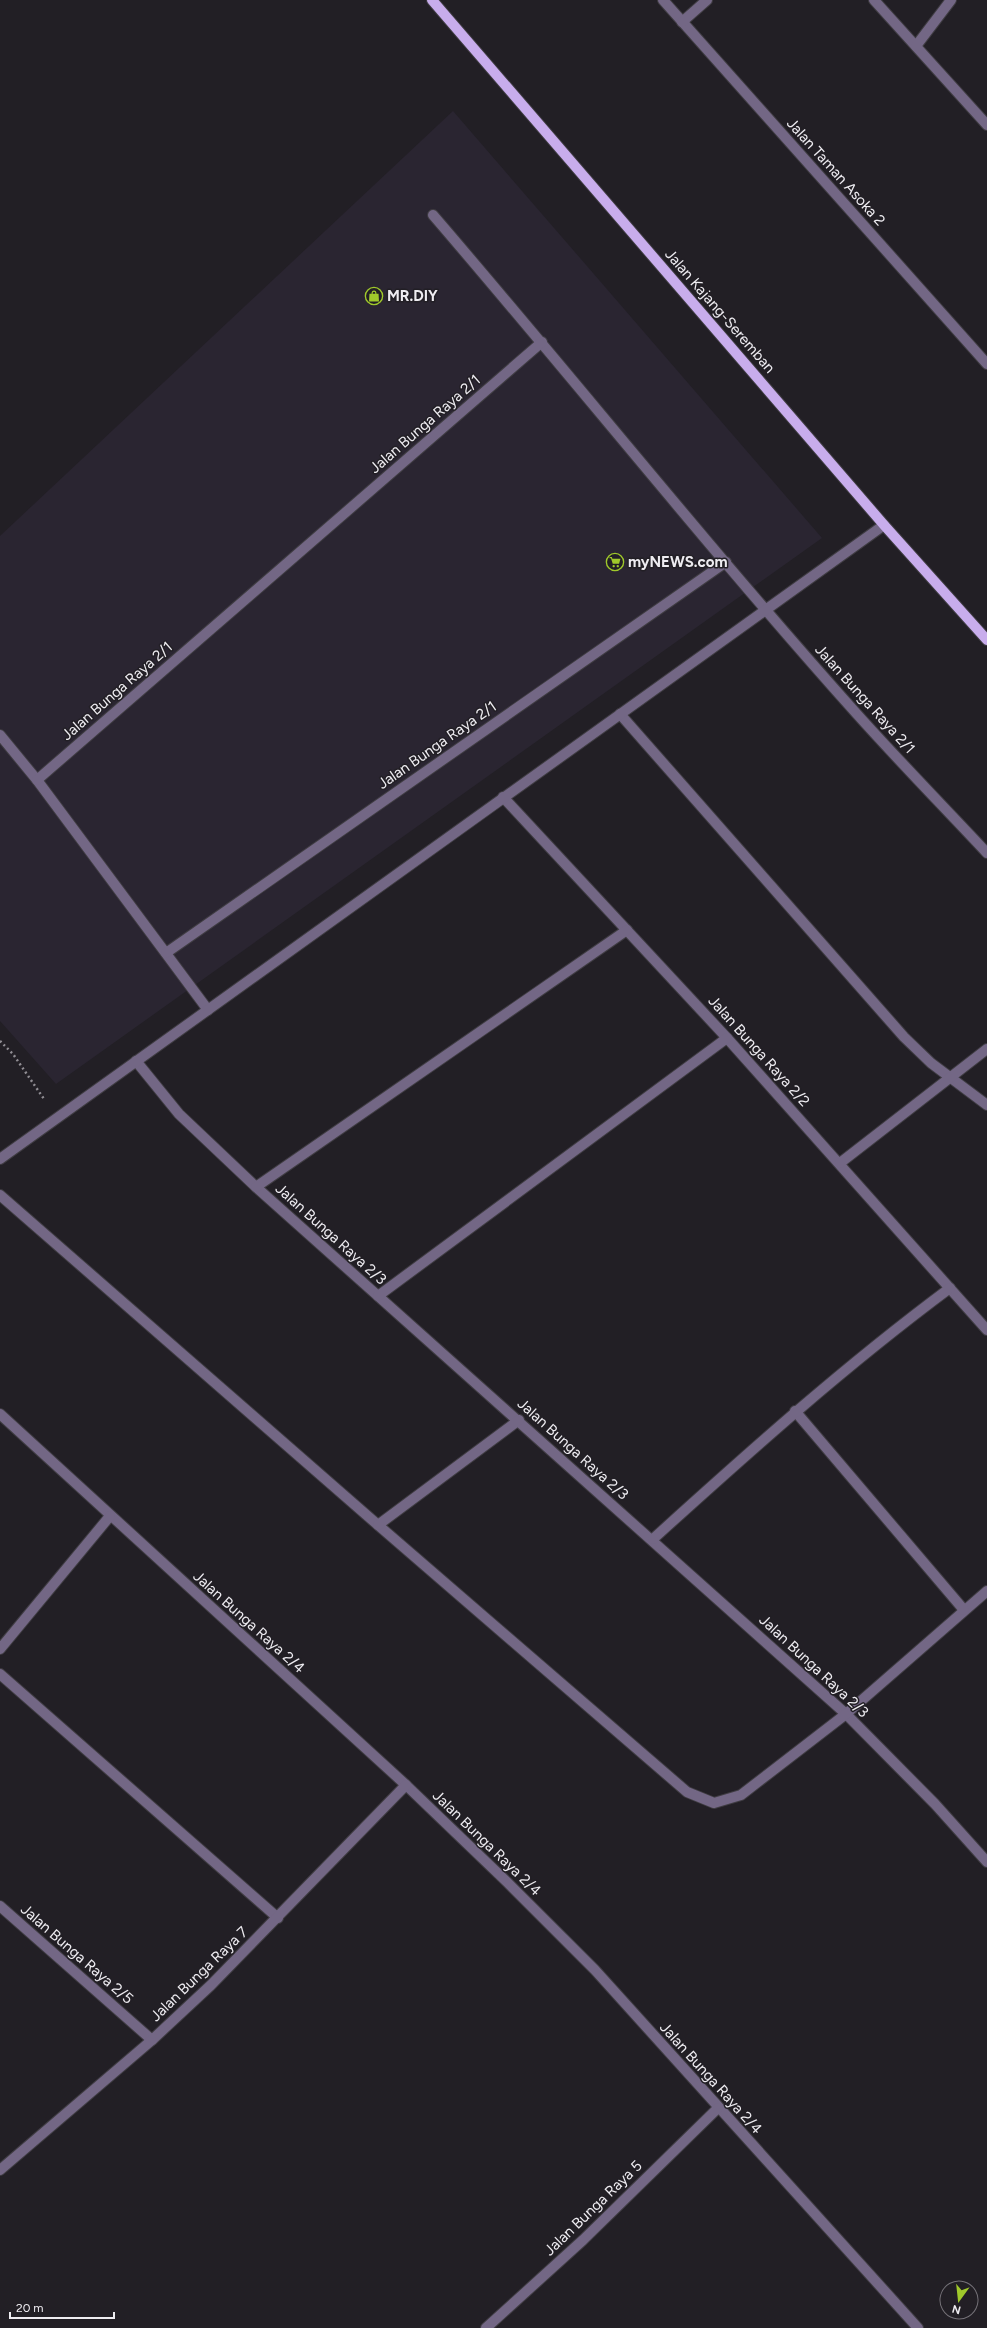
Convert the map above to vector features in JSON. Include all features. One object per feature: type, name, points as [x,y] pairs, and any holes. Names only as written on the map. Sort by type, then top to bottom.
[{"type":"main road","name":"Jalan Kajang-Seremban","points":[[432,0],[884,525],[987,640]]},
{"type":"street","name":"Jalan Taman Asoka 2","points":[[663,0],[987,364]]},
{"type":"street","points":[[682,22],[707,0]]},
{"type":"street","points":[[874,0],[987,126]]},
{"type":"street","points":[[916,46],[951,0]]},
{"type":"street","name":"Jalan Bunga Raya 2/1","points":[[433,216],[542,342],[726,562],[857,715],[987,852]]},
{"type":"street","name":"Jalan Bunga Raya 2/1","points":[[37,780],[542,342]]},
{"type":"street","points":[[0,1158],[884,525]]},
{"type":"street","name":"Jalan Bunga Raya 2/1","points":[[166,953],[726,562]]},
{"type":"street","points":[[620,714],[904,1037],[931,1063],[987,1105]]},
{"type":"street","points":[[0,735],[37,780],[208,1010]]},
{"type":"street","name":"Jalan Bunga Raya 2/2","points":[[504,797],[727,1038],[840,1163],[987,1330]]},
{"type":"street","points":[[256,1187],[627,930]]},
{"type":"street","points":[[378,1296],[727,1038]]},
{"type":"street","points":[[840,1163],[952,1078],[987,1049]]},
{"type":"street","name":"Jalan Bunga Raya 2/3","points":[[136,1061],[180,1114],[256,1187],[653,1539],[846,1714],[935,1804],[987,1862]]},
{"type":"street","points":[[0,1195],[378,1526],[687,1792],[714,1803],[741,1795],[846,1714],[987,1591]]},
{"type":"street","points":[[653,1539],[795,1411],[895,1329],[950,1288]]},
{"type":"street","points":[[795,1411],[964,1610]]},
{"type":"street","name":"Jalan Bunga Raya 2/4","points":[[0,1414],[406,1785],[594,1970],[918,2328]]},
{"type":"street","points":[[378,1526],[519,1420]]},
{"type":"street","points":[[0,1649],[110,1516]]},
{"type":"street","points":[[0,1674],[278,1918]]},
{"type":"street","name":"Jalan Bunga Raya 7","points":[[0,2170],[152,2040],[211,1985],[406,1785]]},
{"type":"street","name":"Jalan Bunga Raya 2/5","points":[[0,1906],[152,2040]]},
{"type":"street","name":"Jalan Bunga Raya 5","points":[[486,2328],[583,2240],[718,2108]]},
{"type":"path","points":[[0,1041],[13,1054],[57,1118]]},
{"type":"shaded area","points":[[453,111],[822,538],[56,1084],[0,1021],[0,536]]},
{"type":"place","name":"MR.DIY","points":[[374,296]]},
{"type":"place","name":"myNEWS.com","points":[[615,562]]}]
